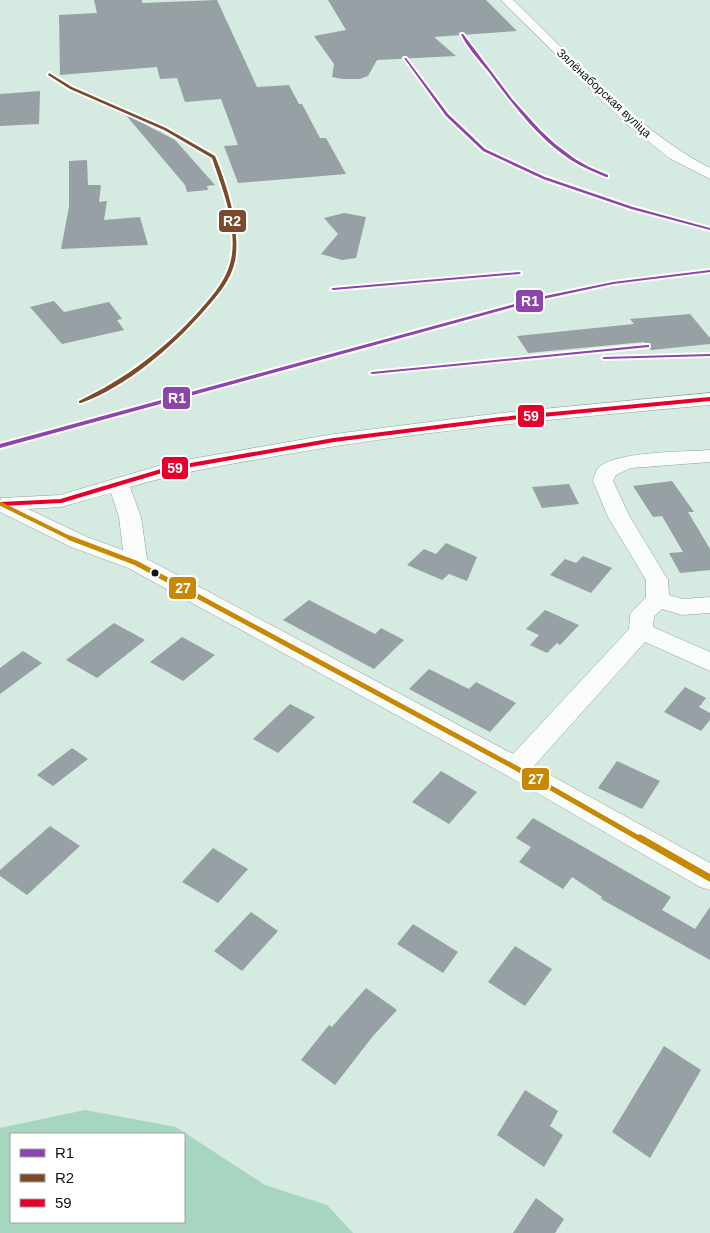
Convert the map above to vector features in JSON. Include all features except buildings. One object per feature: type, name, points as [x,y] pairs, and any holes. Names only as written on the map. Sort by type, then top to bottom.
[{"type":"main road","name":"Зялёнаборская вуліца","points":[[507,0],[635,124],[674,155],[710,174]]},
{"type":"street","points":[[0,504],[61,501],[168,469],[334,440],[483,421],[710,400]]},
{"type":"street","points":[[516,768],[641,631],[642,614],[658,599],[657,580],[620,517],[603,481],[607,472],[627,462],[710,456]]},
{"type":"street","points":[[119,484],[130,517],[136,563]]},
{"type":"street","points":[[0,504],[79,542],[136,563],[516,768],[710,878]]},
{"type":"street","points":[[658,599],[682,607],[710,605]]},
{"type":"street","points":[[664,641],[682,607]]},
{"type":"street","points":[[641,631],[710,662]]},
{"type":"green space","points":[[85,1110],[176,1127],[265,1185],[327,1205],[353,1233],[0,1233],[0,1128]]},
{"type":"transit line","name":"R1","points":[[462,35],[511,100],[553,144],[573,160],[607,176]]},
{"type":"transit line","name":"R1","points":[[405,59],[447,115],[484,150],[544,178],[632,208],[710,229]]},
{"type":"transit line","name":"R2","points":[[49,74],[71,88],[165,129],[214,157],[229,205],[234,229],[233,261],[227,276],[219,290],[190,324],[162,350],[132,373],[116,384],[81,402]]},
{"type":"transit line","name":"R1","points":[[0,446],[542,298],[613,283],[710,271]]},
{"type":"transit line","name":"R1","points":[[333,289],[519,273]]},
{"type":"transit line","name":"R1","points":[[372,373],[647,346]]},
{"type":"transit line","name":"R1","points":[[604,358],[710,355]]},
{"type":"transit line","name":"59","points":[[0,504],[61,501],[168,469],[334,440],[501,419],[710,399]]},
{"type":"transit line","name":"27","points":[[1,504],[79,542],[136,563],[516,768],[710,878]]}]
